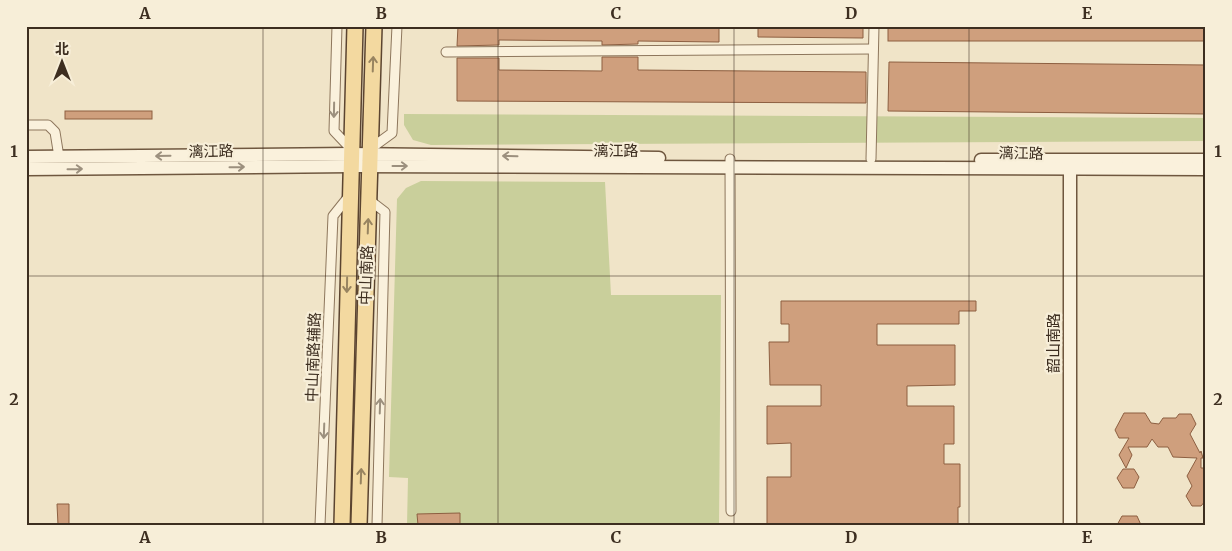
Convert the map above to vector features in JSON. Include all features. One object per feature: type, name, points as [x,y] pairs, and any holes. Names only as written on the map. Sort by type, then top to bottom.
[{"type":"main road","name":"中山南路","points":[[342,525],[355,26]]},
{"type":"main road","name":"中山南路","points":[[359,525],[374,26]]},
{"type":"street","points":[[336,26],[334,131],[351,156]]},
{"type":"street","points":[[370,157],[392,133],[397,26]]},
{"type":"street","points":[[872,159],[874,26]]},
{"type":"street","points":[[446,52],[873,49]]},
{"type":"street","points":[[26,125],[48,125],[55,132],[59,157]]},
{"type":"street","name":"漓江路","points":[[26,169],[351,156]]},
{"type":"street","name":"漓江路","points":[[26,157],[351,156],[1070,165],[1206,160]]},
{"type":"street","name":"漓江路","points":[[731,162],[872,159],[1206,170]]},
{"type":"street","points":[[731,162],[731,510]]},
{"type":"street","name":"韶山南路","points":[[1070,165],[1070,525]]},
{"type":"street","name":"中山南路辅路","points":[[320,525],[333,216],[350,196]]},
{"type":"street","points":[[368,199],[385,212],[377,525]]},
{"type":"green space","points":[[404,114],[1206,118],[1206,141],[431,145],[413,140],[404,125]]},
{"type":"green space","points":[[421,181],[605,182],[611,295],[721,295],[719,525],[407,525],[408,478],[389,477],[397,199],[406,188]]},
{"type":"building","points":[[458,26],[719,26],[719,42],[638,41],[638,44],[602,45],[602,41],[499,40],[499,45],[457,46]]},
{"type":"building","points":[[758,26],[863,26],[863,38],[758,37]]},
{"type":"building","points":[[888,26],[1206,26],[1206,41],[888,41]]},
{"type":"building","points":[[602,57],[638,57],[638,70],[866,72],[866,103],[457,101],[457,58],[499,58],[499,70],[602,71]]},
{"type":"building","points":[[889,62],[1206,65],[1206,114],[888,111]]},
{"type":"building","points":[[65,111],[152,111],[152,119],[65,119]]},
{"type":"building","points":[[781,301],[976,301],[976,311],[959,311],[959,324],[877,324],[877,345],[955,345],[955,385],[907,386],[907,406],[954,406],[954,444],[944,444],[944,464],[960,464],[958,525],[767,525],[767,477],[791,477],[791,443],[767,444],[767,406],[821,406],[821,385],[770,385],[769,342],[789,342],[789,324],[781,324]]},
{"type":"building","points":[[1124,413],[1145,413],[1151,423],[1159,424],[1163,418],[1176,418],[1179,414],[1191,414],[1196,424],[1190,434],[1200,453],[1201,451],[1203,458],[1201,458],[1201,468],[1206,468],[1206,500],[1201,506],[1192,506],[1186,496],[1192,486],[1187,476],[1197,458],[1173,457],[1168,447],[1158,447],[1152,439],[1147,447],[1128,447],[1132,455],[1126,468],[1119,455],[1129,438],[1119,438],[1115,430]]},
{"type":"building","points":[[1123,469],[1134,469],[1139,477],[1134,488],[1123,488],[1117,478]]},
{"type":"building","points":[[57,504],[69,504],[69,525],[58,525]]},
{"type":"building","points":[[460,513],[460,525],[418,525],[417,514]]},
{"type":"building","points":[[1122,516],[1137,516],[1141,525],[1117,525]]}]
